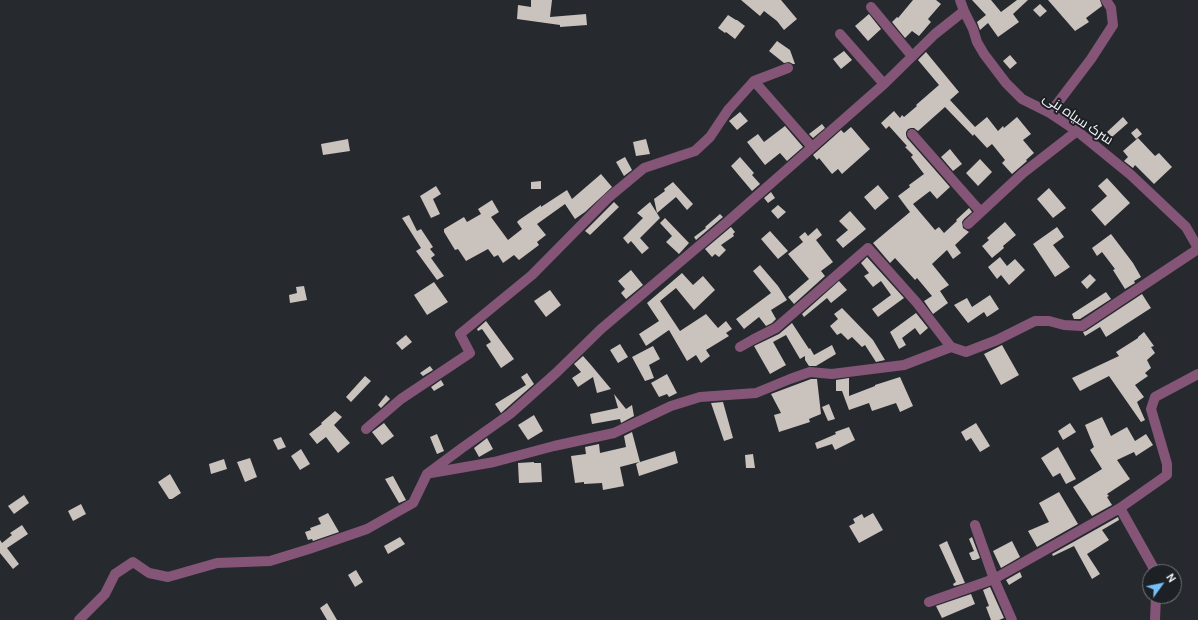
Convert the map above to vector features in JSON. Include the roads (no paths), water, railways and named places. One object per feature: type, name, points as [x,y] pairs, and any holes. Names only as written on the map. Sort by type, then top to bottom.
[{"type":"street","name":"سرک سیاه بنی","points":[[960,0],[977,42],[984,54],[1006,83],[1022,99],[1050,113],[1077,132],[1131,175],[1186,227],[1198,248]]},
{"type":"street","points":[[1050,113],[1091,59],[1113,26],[1110,8],[1106,0]]},
{"type":"street","points":[[871,7],[912,56]]},
{"type":"street","points":[[79,620],[105,594],[115,574],[133,562],[149,573],[168,577],[217,563],[270,561],[367,529],[413,503],[427,474],[510,414],[556,373],[601,329],[726,223],[884,84],[934,34],[964,11]]},
{"type":"street","points":[[840,34],[884,84]]},
{"type":"street","points":[[366,429],[401,399],[470,352],[460,334],[532,275],[608,198],[644,168],[695,151],[710,137],[728,110],[754,82],[788,68]]},
{"type":"street","points":[[754,82],[812,147]]},
{"type":"street","points":[[968,224],[1023,173],[1077,132]]},
{"type":"street","points":[[912,134],[981,212]]},
{"type":"street","points":[[740,347],[776,328],[868,248],[917,303],[951,347],[966,352],[997,340],[1035,321],[1049,321],[1082,326],[1198,248]]},
{"type":"street","points":[[427,474],[494,462],[554,446],[614,433],[671,406],[700,396],[756,393],[810,372],[832,374],[904,365],[951,347]]},
{"type":"street","points":[[929,602],[994,579],[1120,508],[1167,475],[1167,464],[1151,409],[1155,397],[1198,374]]},
{"type":"street","points":[[1120,508],[1152,564]]},
{"type":"street","points":[[975,525],[994,579],[1012,620]]},
{"type":"street","points":[[1155,620],[1156,604]]}]
